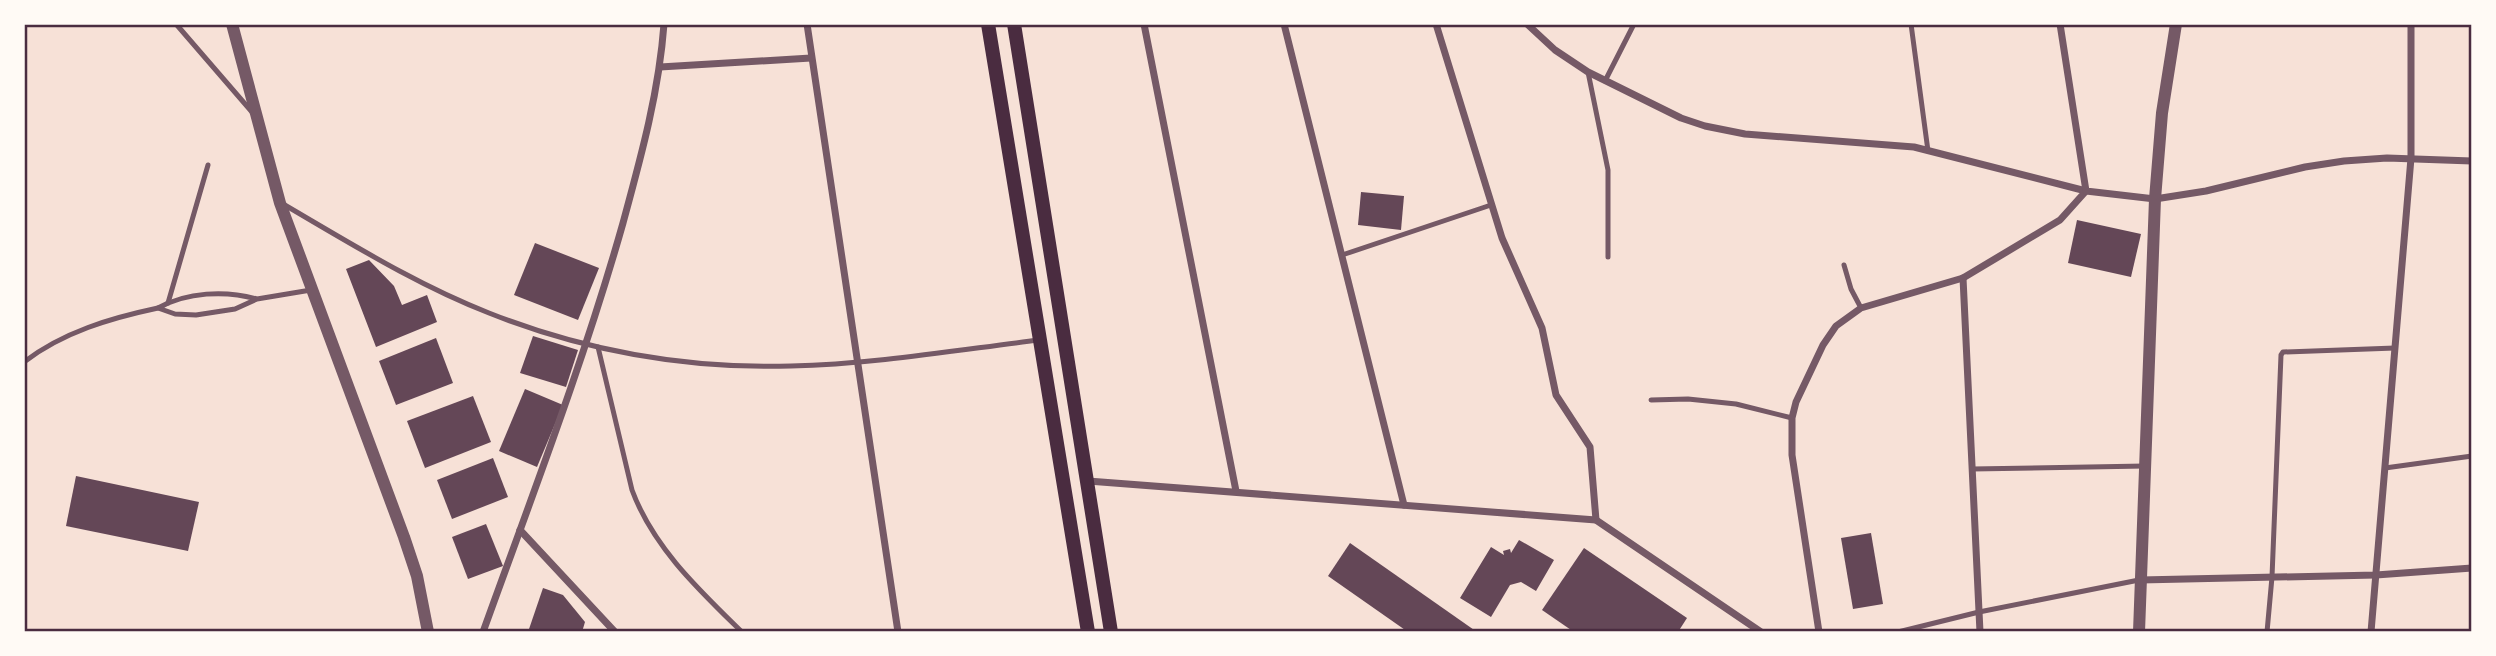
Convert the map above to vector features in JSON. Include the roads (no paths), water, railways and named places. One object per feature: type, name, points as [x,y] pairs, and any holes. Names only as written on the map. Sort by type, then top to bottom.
[{"type":"main road","points":[[988,24],[1087,632]]},
{"type":"main road","points":[[1014,24],[1111,632]]},
{"type":"street","points":[[232,24],[280,203],[404,537],[417,576],[428,632]]},
{"type":"street","points":[[483,632],[586,344],[642,156],[660,66],[664,24]]},
{"type":"street","points":[[807,24],[898,632]]},
{"type":"street","points":[[1144,24],[1236,491]]},
{"type":"street","points":[[1284,24],[1404,505]]},
{"type":"street","points":[[1436,24],[1502,238],[1542,328],[1556,395],[1590,447],[1596,520]]},
{"type":"street","points":[[1527,24],[1555,50],[1588,72],[1681,118],[1726,131],[1890,144],[2086,191],[2155,199],[2206,191],[2331,163],[2386,158],[2472,161]]},
{"type":"street","points":[[2060,24],[2086,191]]},
{"type":"street","points":[[2139,632],[2155,199],[2162,113],[2176,24]]},
{"type":"street","points":[[2371,632],[2411,158],[2411,24]]},
{"type":"street","points":[[660,66],[811,58]]},
{"type":"street","points":[[1819,632],[1792,455],[1792,418],[1806,377],[1823,345],[1836,326],[1861,308],[1963,278],[2060,220],[2086,191]]},
{"type":"street","points":[[1963,278],[1980,632]]},
{"type":"street","points":[[1087,481],[1596,520],[1761,632]]},
{"type":"street","points":[[520,530],[615,632]]},
{"type":"street","points":[[2140,580],[2376,575],[2472,568]]},
{"type":"lane","points":[[176,24],[257,118]]},
{"type":"lane","points":[[1605,81],[1634,24]]},
{"type":"lane","points":[[1911,24],[1928,151]]},
{"type":"lane","points":[[1588,72],[1608,170],[1608,257]]},
{"type":"lane","points":[[168,303],[208,165]]},
{"type":"lane","points":[[280,203],[393,268],[442,293],[502,318],[598,347],[680,362],[791,366],[856,362],[1040,340]]},
{"type":"lane","points":[[1342,255],[1491,205]]},
{"type":"lane","points":[[1843,265],[1861,308]]},
{"type":"lane","points":[[158,308],[175,314],[196,315],[235,309],[257,299],[311,290]]},
{"type":"lane","points":[[24,362],[75,332],[168,303],[230,293],[257,299]]},
{"type":"lane","points":[[598,347],[639,510],[661,545],[742,632]]},
{"type":"lane","points":[[2267,632],[2272,577],[2280,359],[2283,352],[2395,348]]},
{"type":"lane","points":[[1651,400],[1736,404],[1792,418]]},
{"type":"lane","points":[[2385,468],[2472,456]]},
{"type":"lane","points":[[1972,469],[2145,466]]},
{"type":"lane","points":[[1898,632],[1979,612],[2140,580]]}]
